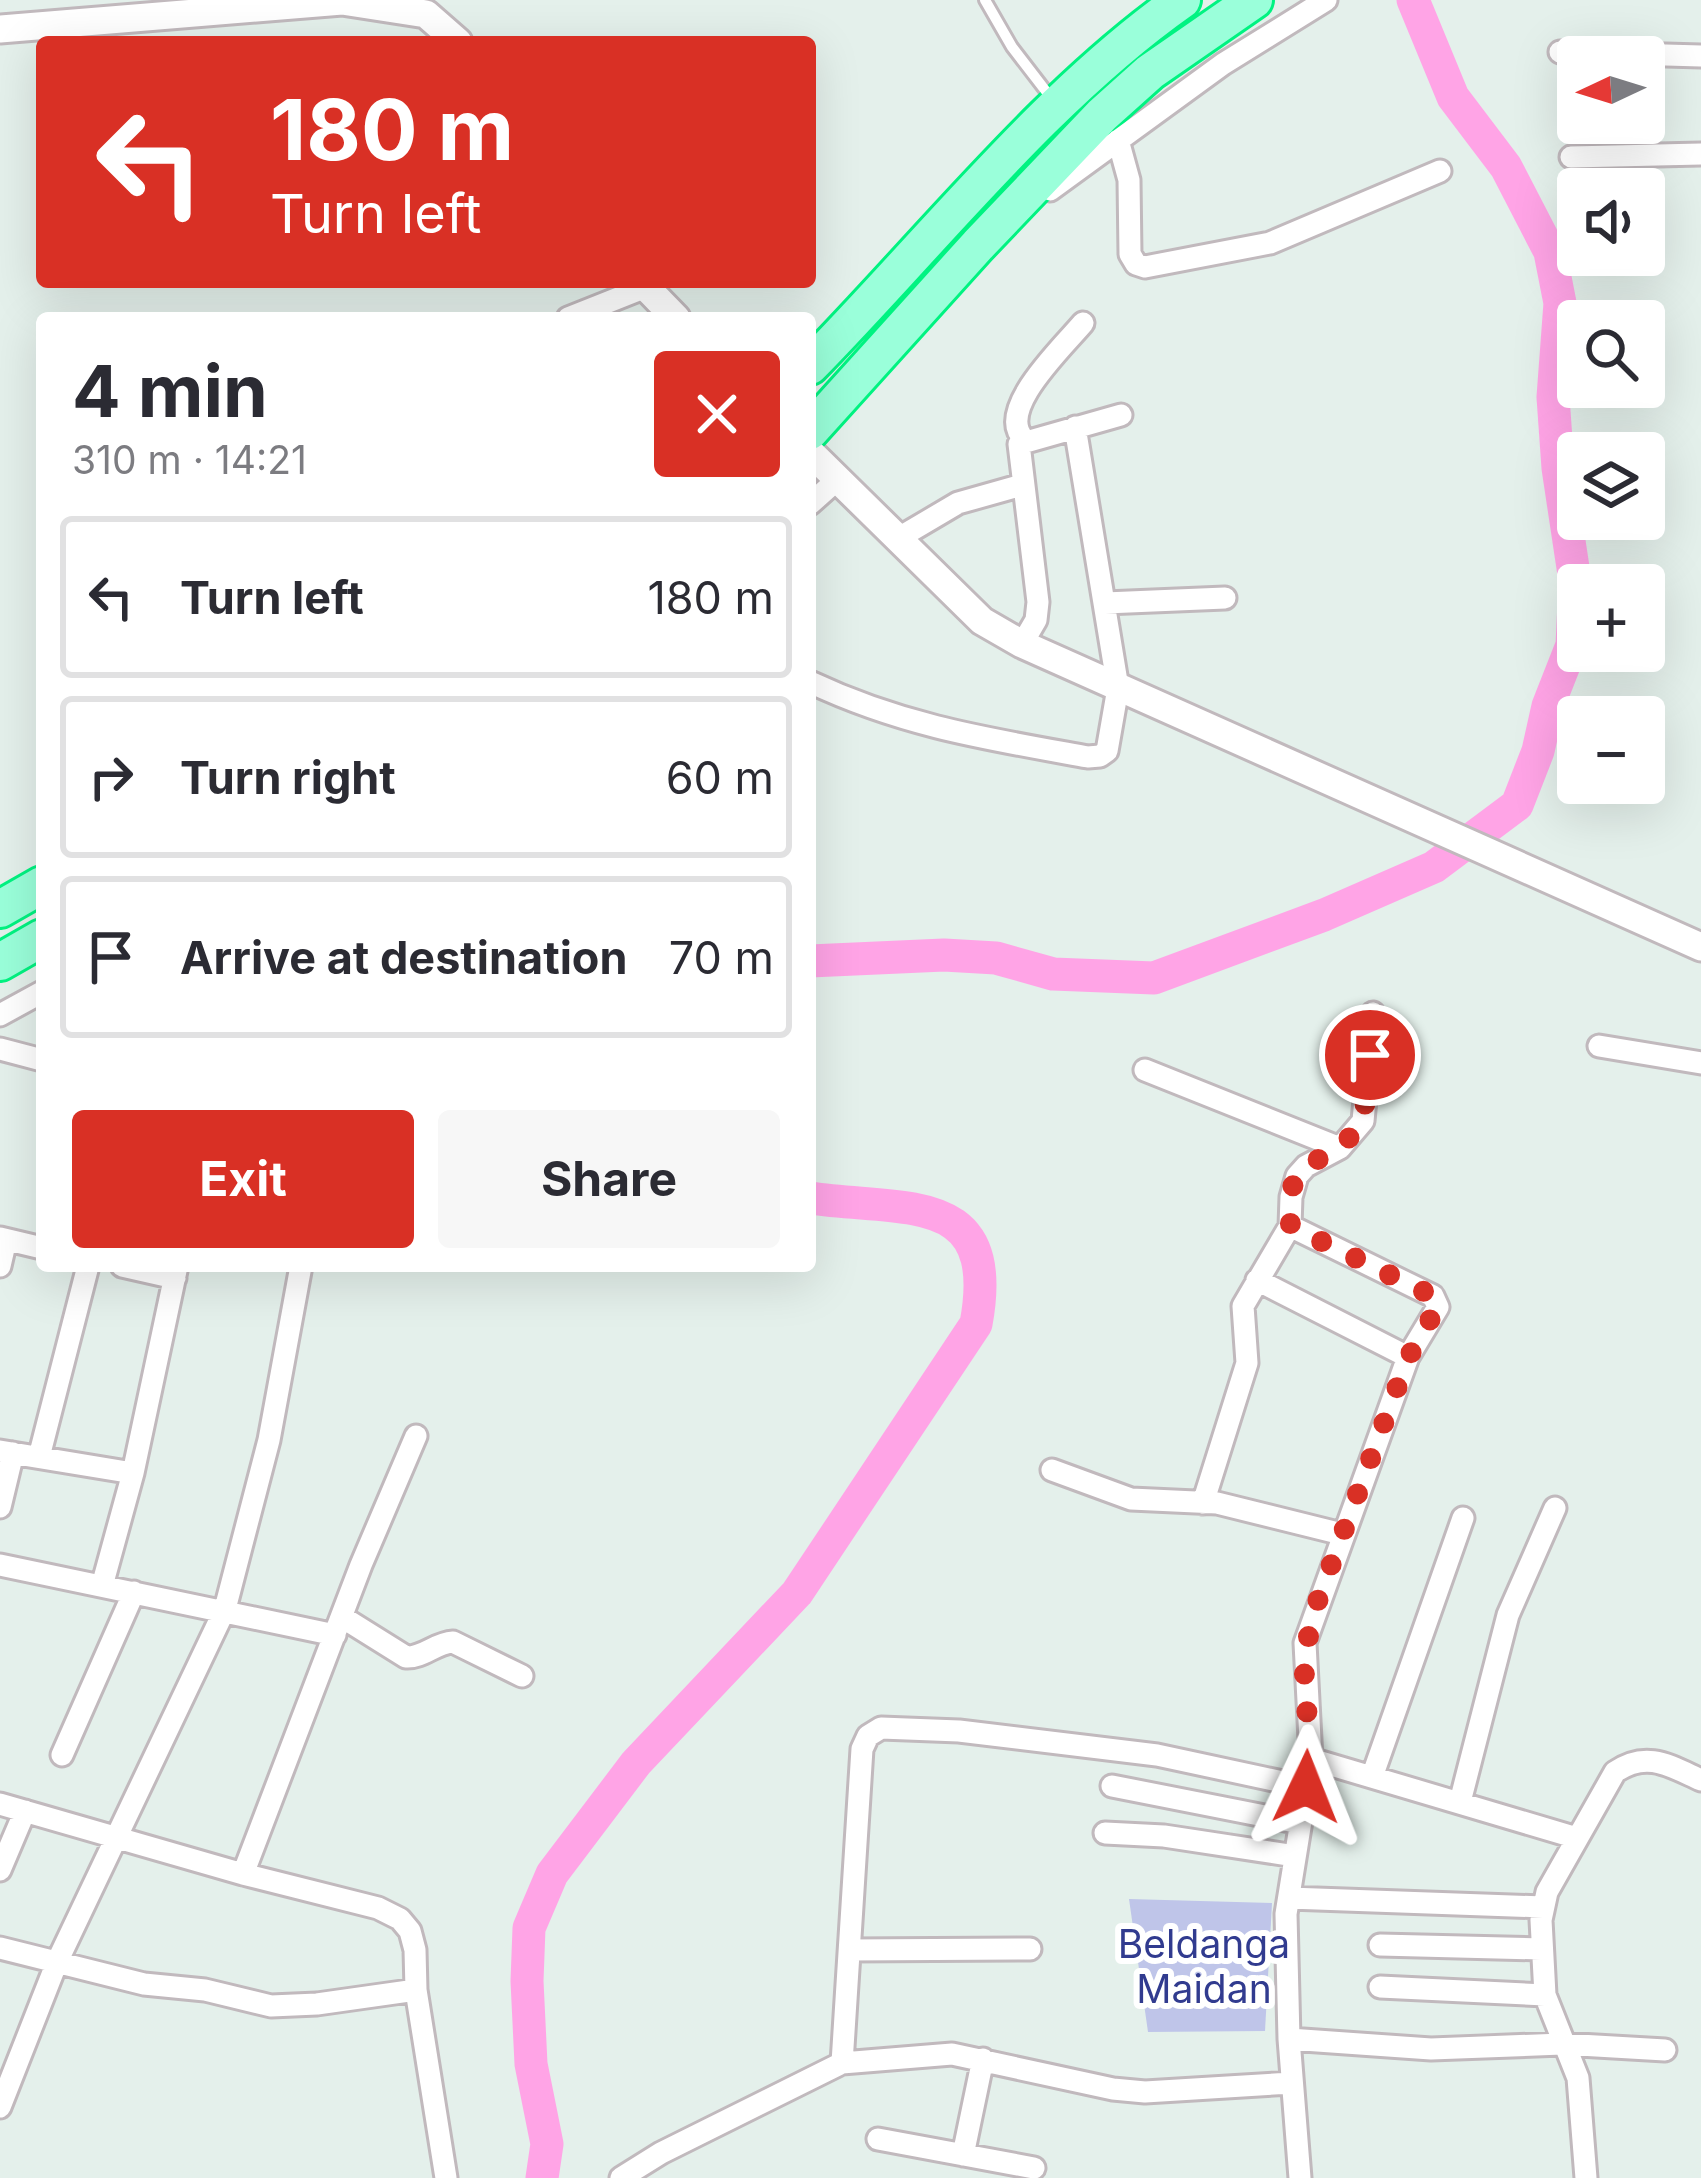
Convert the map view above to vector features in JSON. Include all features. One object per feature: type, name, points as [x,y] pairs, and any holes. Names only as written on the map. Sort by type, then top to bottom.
[{"type":"highway","points":[[816,360],[1058,106],[1121,46],[1182,0]]},
{"type":"highway","points":[[816,424],[1102,115],[1150,72],[1254,0]]},
{"type":"highway","points":[[0,909],[36,888]]},
{"type":"highway","points":[[0,962],[36,941]]},
{"type":"street","points":[[978,245],[1223,64],[1326,0]]},
{"type":"street","points":[[0,29],[151,9],[342,2],[423,7],[452,36]]},
{"type":"street","points":[[1665,55],[1701,56]]},
{"type":"street","points":[[1118,140],[1129,180],[1130,254],[1136,265],[1145,267],[1283,238],[1440,171]]},
{"type":"street","points":[[1571,157],[1701,154]]},
{"type":"street","points":[[582,312],[637,288]]},
{"type":"street","points":[[647,288],[670,312]]},
{"type":"street","points":[[1024,440],[1015,424],[1020,401],[1083,323]]},
{"type":"street","points":[[1022,644],[1036,620],[1038,602],[1018,444],[1121,415]]},
{"type":"street","points":[[816,685],[866,709],[936,729],[1088,757],[1107,751],[1118,688],[1075,427]]},
{"type":"street","points":[[816,458],[982,620],[1022,644],[1701,947]]},
{"type":"street","points":[[816,499],[838,479]]},
{"type":"street","points":[[897,539],[958,502],[1022,485]]},
{"type":"street","points":[[1106,603],[1225,598]]},
{"type":"street","points":[[0,1015],[36,995]]},
{"type":"street","points":[[1203,1503],[1244,1376],[1248,1345],[1241,1314],[1290,1226],[1297,1176],[1340,1148],[1363,1120],[1373,1013]]},
{"type":"street","points":[[1599,1046],[1701,1063]]},
{"type":"street","points":[[0,1049],[36,1058]]},
{"type":"street","points":[[1145,1070],[1340,1148]]},
{"type":"street","points":[[1290,1226],[1437,1300],[1436,1313],[1408,1358],[1305,1642],[1310,1759],[1289,1898],[1289,2039],[1300,2178]]},
{"type":"street","points":[[0,1266],[3,1239],[36,1247]]},
{"type":"street","points":[[39,1457],[86,1272]]},
{"type":"street","points":[[102,1586],[133,1473],[176,1272]]},
{"type":"street","points":[[0,2107],[57,1962],[225,1610],[269,1440],[301,1272]]},
{"type":"street","points":[[1257,1280],[1408,1358]]},
{"type":"street","points":[[243,1874],[416,1436]]},
{"type":"street","points":[[0,1507],[6,1452],[133,1473]]},
{"type":"street","points":[[1052,1470],[1131,1499],[1246,1508],[1342,1534]]},
{"type":"street","points":[[1460,1802],[1508,1615],[1555,1508]]},
{"type":"street","points":[[1372,1777],[1463,1518]]},
{"type":"street","points":[[0,1565],[225,1610],[339,1626],[406,1657],[416,1658],[440,1642],[453,1642],[522,1676]]},
{"type":"street","points":[[62,1755],[134,1592]]},
{"type":"street","points":[[842,2063],[862,1749],[868,1736],[881,1728],[959,1731],[1157,1755],[1306,1787]]},
{"type":"street","points":[[1310,1759],[1577,1838]]},
{"type":"street","points":[[1586,2178],[1578,2078],[1544,1995],[1541,1949],[1547,1892],[1615,1772],[1626,1764],[1655,1759],[1701,1780]]},
{"type":"street","points":[[1112,1786],[1300,1823]]},
{"type":"street","points":[[0,1804],[243,1874],[378,1907],[400,1919],[410,1931],[415,1950],[416,1990],[446,2178]]},
{"type":"street","points":[[0,1870],[25,1811]]},
{"type":"street","points":[[1105,1833],[1164,1836],[1295,1856]]},
{"type":"street","points":[[1289,1898],[1543,1907]]},
{"type":"street","points":[[1380,1945],[1541,1949]]},
{"type":"street","points":[[0,1948],[144,1984],[206,1990],[272,2006],[416,1990]]},
{"type":"street","points":[[850,1950],[1030,1949]]},
{"type":"street","points":[[1380,1987],[1544,1995]]},
{"type":"street","points":[[1289,2039],[1431,2049],[1562,2044],[1665,2050]]},
{"type":"street","points":[[620,2178],[842,2063],[952,2054],[1113,2090],[1145,2092],[1292,2084]]},
{"type":"street","points":[[962,2155],[983,2060]]},
{"type":"street","points":[[878,2139],[1034,2168]]},
{"type":"lane","points":[[986,0],[1012,47],[1058,106]]},
{"type":"green space","name":"Beldanga Maidan","points":[[1129,1899],[1272,1903],[1265,2031],[1148,2032]]},
{"type":"waterway","points":[[816,961],[944,955],[996,958],[1053,974],[1154,978],[1324,915],[1434,867],[1517,805],[1572,645],[1575,581],[1553,397],[1560,303],[1550,252],[1506,167],[1453,97],[1413,0]]},
{"type":"waterway","points":[[542,2178],[547,2144],[531,2064],[527,1981],[529,1928],[552,1874],[636,1763],[797,1593],[976,1324],[980,1280],[974,1249],[960,1228],[911,1208],[816,1199]]},
{"type":"route","points":[[1306,1787],[1310,1759],[1304,1668],[1311,1619],[1408,1358],[1438,1306],[1433,1296],[1290,1226],[1297,1176],[1340,1148],[1363,1120],[1370,1055]]}]
